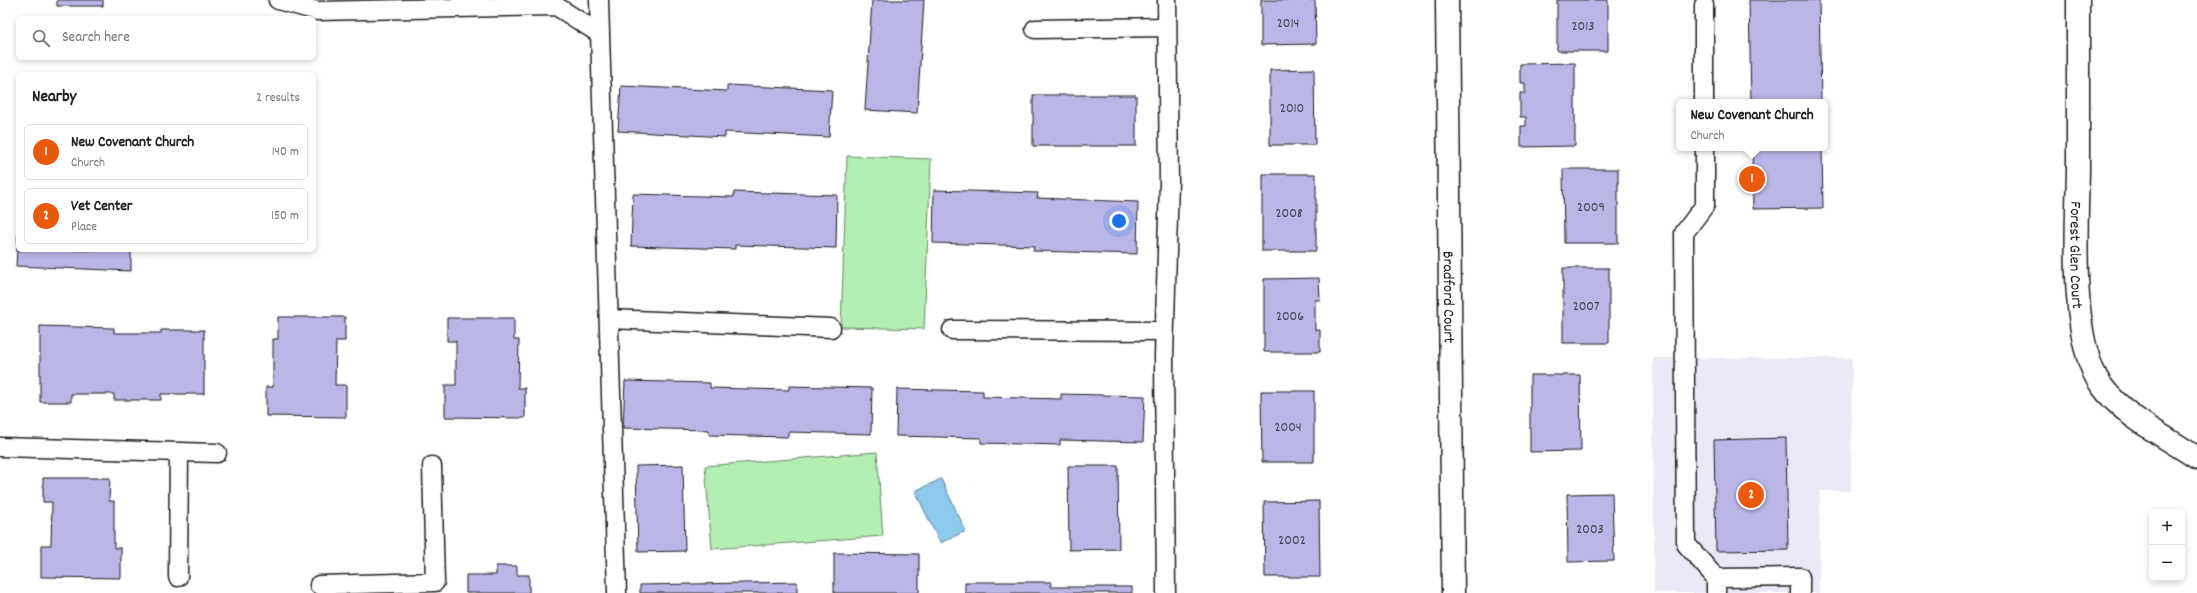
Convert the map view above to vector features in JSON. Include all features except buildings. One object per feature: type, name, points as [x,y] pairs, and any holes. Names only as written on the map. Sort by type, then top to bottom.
[{"type":"street","name":"Bradford Court","points":[[1447,0],[1453,593]]},
{"type":"street","name":"Forest Glen Court","points":[[2078,0],[2077,288],[2084,338],[2093,370],[2099,380],[2124,409],[2197,458]]},
{"type":"lane","points":[[278,0],[318,5],[556,3],[600,34]]},
{"type":"lane","points":[[598,0],[609,319],[616,593]]},
{"type":"lane","points":[[1166,593],[1168,586],[1164,331],[1169,181],[1167,0]]},
{"type":"lane","points":[[1704,5],[1704,99]]},
{"type":"lane","points":[[1035,29],[1167,27]]},
{"type":"lane","points":[[1705,151],[1705,205],[1684,233],[1686,544],[1716,585],[1800,577],[1800,593]]},
{"type":"lane","points":[[609,319],[831,328]]},
{"type":"lane","points":[[952,330],[1164,331]]},
{"type":"lane","points":[[0,447],[217,453]]},
{"type":"lane","points":[[178,577],[179,452]]},
{"type":"lane","points":[[319,586],[408,588],[435,582],[432,466]]},
{"type":"shaded area","points":[[1653,358],[1852,358],[1851,491],[1820,491],[1819,593],[1654,593]]},
{"type":"green space","points":[[847,156],[931,159],[924,329],[841,327]]},
{"type":"green space","points":[[877,452],[883,536],[712,549],[705,466]]},
{"type":"water","points":[[941,479],[966,531],[940,543],[915,491]]},
{"type":"place","name":"New Covenant Church","points":[[1752,179]]},
{"type":"place","name":"Vet Center","points":[[1751,495]]}]
